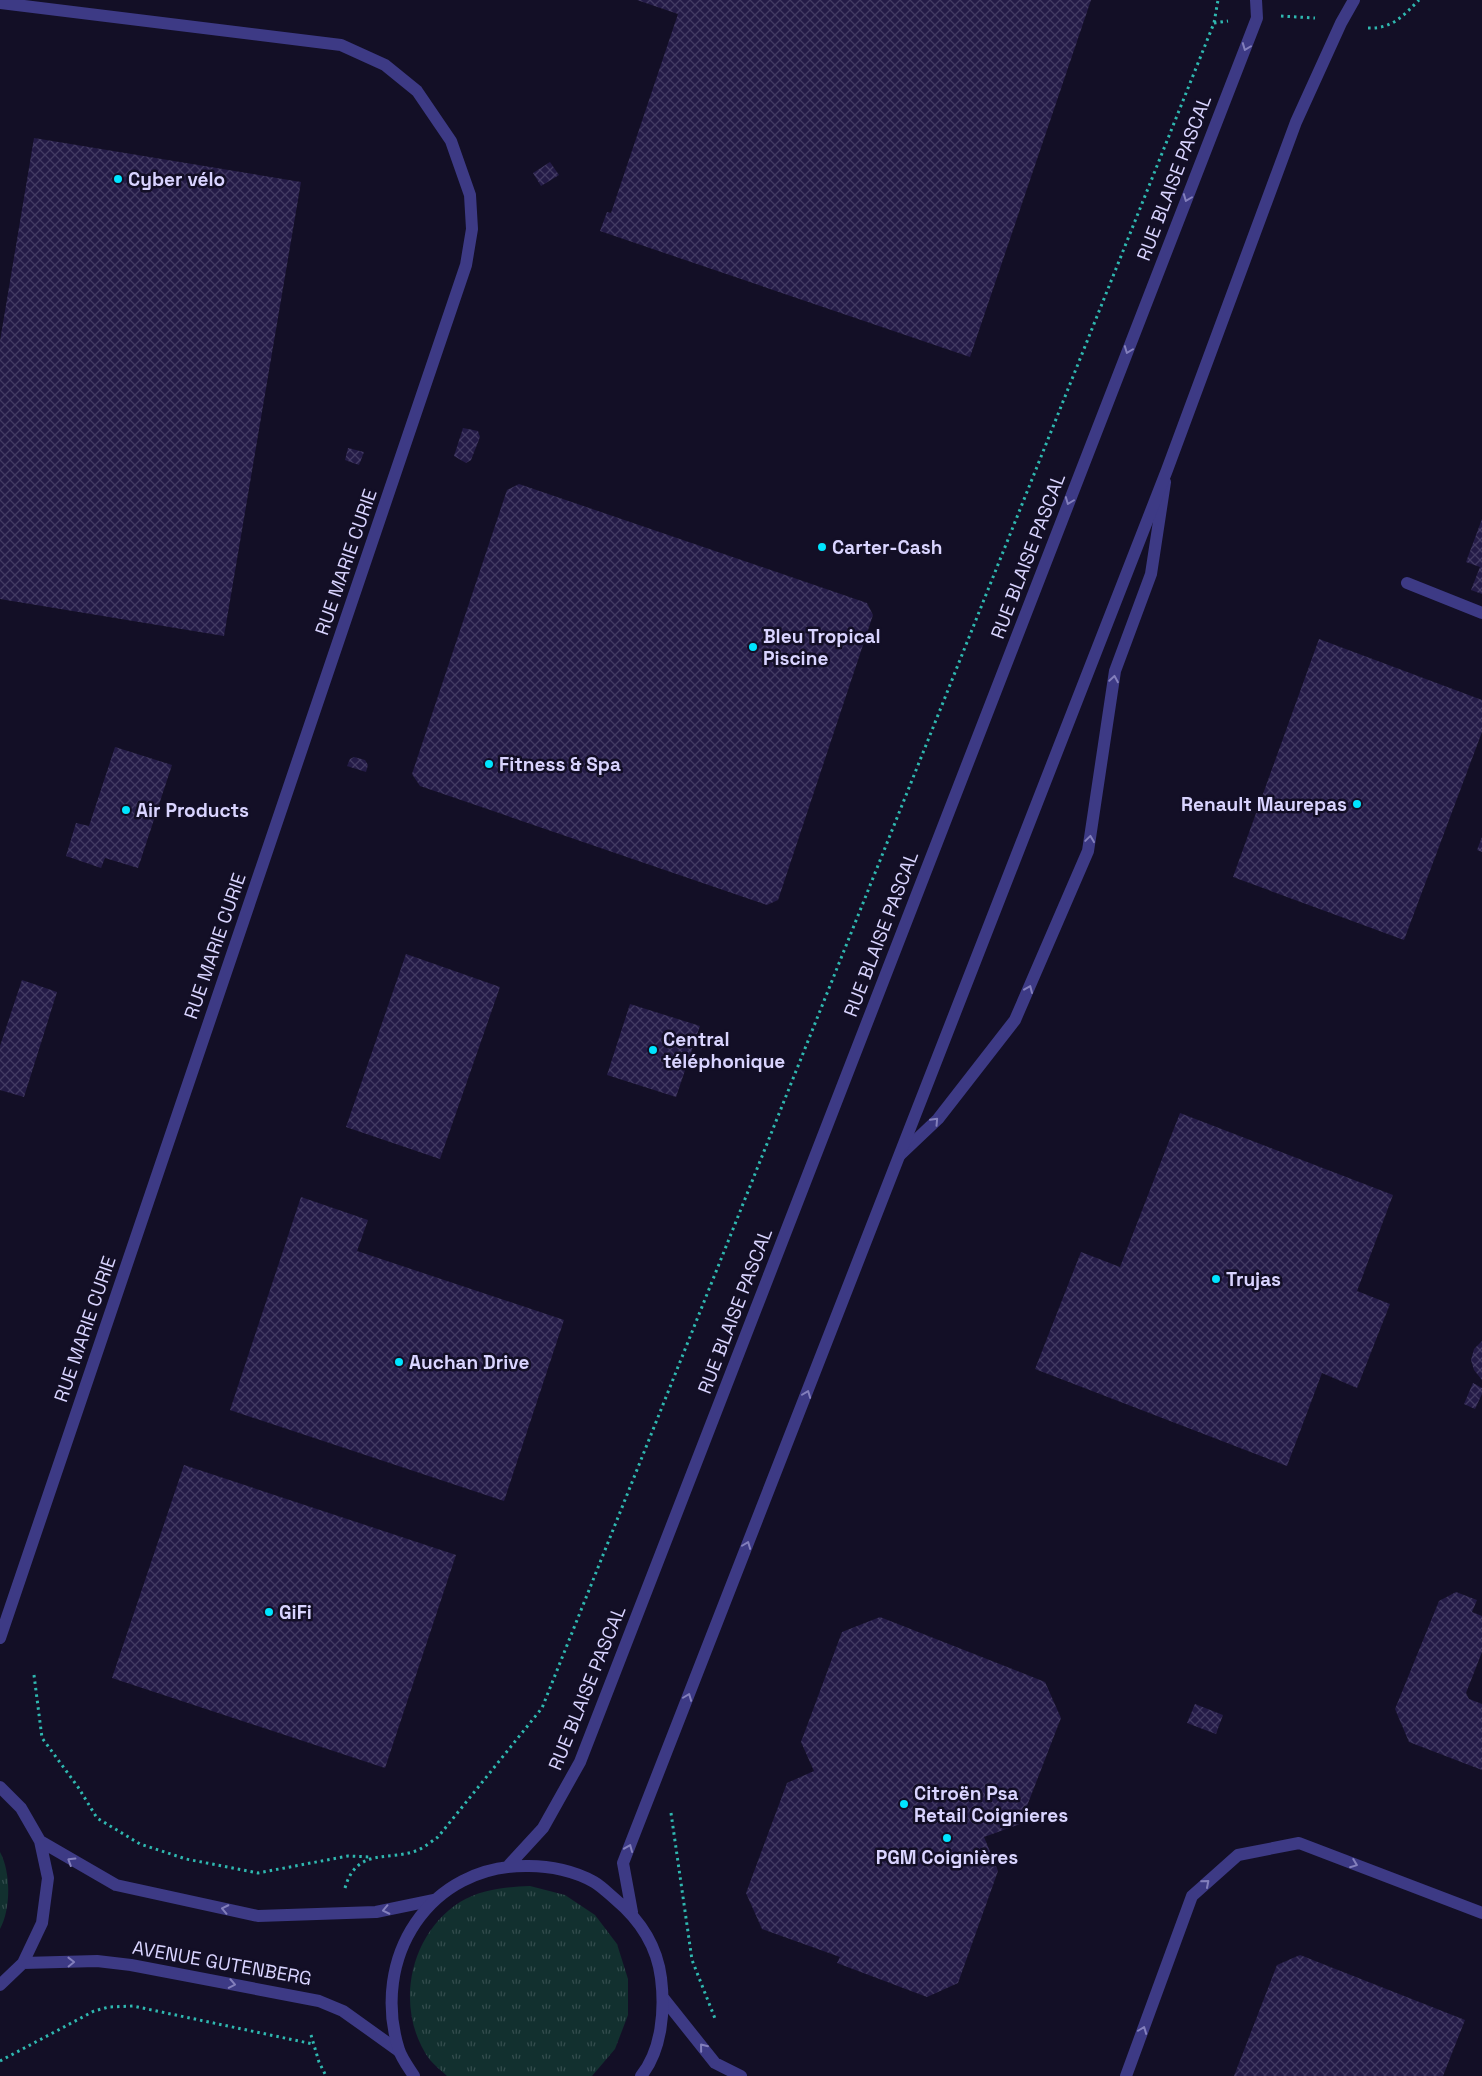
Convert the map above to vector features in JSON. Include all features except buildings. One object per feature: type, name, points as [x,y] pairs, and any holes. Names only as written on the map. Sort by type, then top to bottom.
[{"type":"street","name":"RUE BLAISE PASCAL","points":[[509,1865],[543,1828],[580,1762],[1257,18],[1256,0]]},
{"type":"street","points":[[632,1912],[623,1863],[1167,470],[1296,122],[1354,0]]},
{"type":"street","name":"RUE MARIE CURIE","points":[[0,3],[341,45],[385,65],[417,91],[451,141],[470,195],[472,229],[466,265],[0,1638]]},
{"type":"street","points":[[900,1155],[938,1120],[1015,1020],[1088,851],[1115,671],[1152,574],[1167,470]]},
{"type":"street","points":[[1407,582],[1482,613]]},
{"type":"street","points":[[0,1786],[21,1808],[40,1841],[48,1878],[42,1923],[23,1963],[0,1985]]},
{"type":"street","points":[[40,1841],[116,1885],[258,1916],[376,1912],[434,1900]]},
{"type":"street","points":[[1126,2076],[1192,1896],[1238,1855],[1300,1844],[1482,1913]]},
{"type":"street","points":[[414,2076],[399,2051],[390,1996],[398,1955],[413,1925],[434,1900],[475,1874],[509,1865],[550,1866],[594,1882],[632,1912],[648,1938],[660,1966],[664,1999],[658,2039],[641,2076]]},
{"type":"street","name":"AVENUE GUTENBERG","points":[[23,1963],[97,1961],[131,1965],[319,2001],[343,2011],[399,2051]]},
{"type":"street","points":[[664,1999],[715,2063],[741,2076]]},
{"type":"path","points":[[34,1676],[42,1738],[78,1787],[97,1818],[140,1844],[186,1859],[258,1873],[348,1856],[372,1857],[418,1850],[438,1837],[542,1708],[1214,23],[1218,0]]},
{"type":"path","points":[[1369,28],[1384,28],[1398,21],[1419,0]]},
{"type":"path","points":[[1274,16],[1320,19]]},
{"type":"path","points":[[1214,23],[1237,20]]},
{"type":"path","points":[[670,1804],[692,1960],[716,2022]]},
{"type":"path","points":[[345,1890],[349,1875],[372,1857]]},
{"type":"path","points":[[0,2061],[94,2011],[109,2007],[133,2006],[313,2044]]},
{"type":"path","points":[[311,2035],[318,2062],[326,2076]]},
{"type":"green space","points":[[0,1852],[4,1860],[8,1880],[8,1901],[4,1921],[0,1929]]},
{"type":"green space","points":[[530,1886],[565,1895],[595,1915],[617,1944],[628,1979],[628,2015],[615,2049],[592,2076],[447,2076],[430,2060],[419,2040],[412,2019],[410,1997],[412,1975],[418,1954],[428,1934],[442,1916],[460,1902],[477,1894],[494,1890]]},
{"type":"place","name":"Cyber vélo","points":[[118,179]]},
{"type":"place","name":"Carter-Cash","points":[[822,547]]},
{"type":"place","name":"Bleu Tropical Piscine","points":[[753,647]]},
{"type":"place","name":"Fitness & Spa","points":[[489,764]]},
{"type":"place","name":"Renault Maurepas","points":[[1357,804]]},
{"type":"place","name":"Air Products","points":[[126,810]]},
{"type":"place","name":"Central téléphonique","points":[[653,1050]]},
{"type":"place","name":"Trujas","points":[[1216,1279]]},
{"type":"place","name":"Auchan Drive","points":[[399,1362]]},
{"type":"place","name":"GiFi","points":[[269,1612]]},
{"type":"place","name":"Citroën Psa Retail Coignieres","points":[[904,1804]]},
{"type":"place","name":"PGM Coignières","points":[[947,1838]]}]
